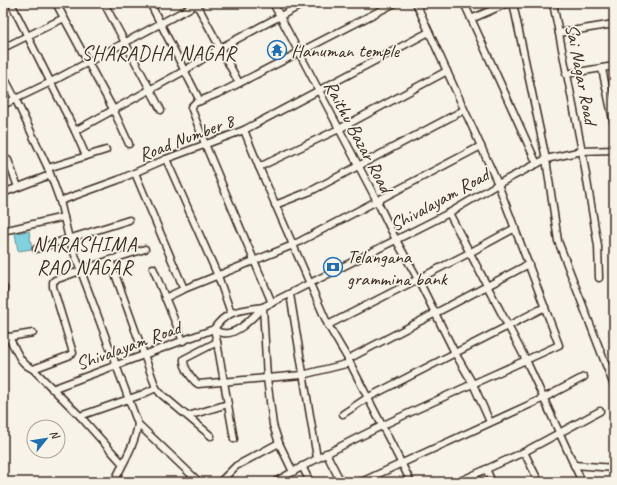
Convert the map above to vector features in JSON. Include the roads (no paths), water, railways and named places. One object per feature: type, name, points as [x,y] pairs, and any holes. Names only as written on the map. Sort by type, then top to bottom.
[{"type":"street","points":[[11,3],[86,156]]},
{"type":"street","points":[[56,3],[113,109],[129,144]]},
{"type":"street","points":[[104,3],[161,110]]},
{"type":"street","points":[[150,3],[200,101]]},
{"type":"street","name":"Raithu Bazar Road","points":[[273,3],[377,200],[396,240],[418,279],[455,353],[473,384],[490,422]]},
{"type":"street","points":[[75,131],[184,70],[220,48],[305,3]]},
{"type":"street","points":[[272,303],[191,107],[192,105],[240,83],[395,3]]},
{"type":"street","points":[[275,482],[326,453],[559,345],[498,184],[416,3]]},
{"type":"street","points":[[464,3],[537,164]]},
{"type":"street","points":[[471,19],[508,3]]},
{"type":"street","points":[[512,3],[546,159],[558,241],[614,386]]},
{"type":"street","name":"Sai Nagar Road","points":[[553,3],[582,151],[598,246],[599,278]]},
{"type":"street","points":[[3,105],[88,63],[197,4],[240,83]]},
{"type":"street","points":[[3,48],[64,18]]},
{"type":"street","points":[[559,33],[614,24]]},
{"type":"street","name":"Road Number 8","points":[[60,201],[118,180],[166,159],[244,130],[430,32]]},
{"type":"street","points":[[566,74],[614,66]]},
{"type":"street","points":[[602,69],[613,112],[614,124]]},
{"type":"street","points":[[259,167],[339,129],[447,71]]},
{"type":"street","points":[[3,75],[48,168],[60,201],[70,239],[138,424],[199,482]]},
{"type":"street","points":[[275,205],[311,191],[464,110]]},
{"type":"street","points":[[244,130],[275,205],[328,325],[349,361],[411,482]]},
{"type":"street","points":[[165,298],[293,245],[481,146]]},
{"type":"street","points":[[48,168],[106,150]]},
{"type":"street","name":"Shivalayam Road","points":[[52,389],[214,329],[219,321],[231,313],[263,307],[272,303],[449,213],[498,184],[546,159],[582,151],[614,150]]},
{"type":"street","points":[[166,159],[218,276],[231,313]]},
{"type":"street","points":[[8,160],[18,187]]},
{"type":"street","points":[[135,173],[184,289]]},
{"type":"street","points":[[3,185],[5,193],[50,175]]},
{"type":"street","points":[[449,213],[471,252],[526,360],[582,482]]},
{"type":"street","points":[[3,231],[64,217]]},
{"type":"street","points":[[36,249],[129,220]]},
{"type":"street","points":[[328,325],[515,228]]},
{"type":"street","points":[[34,369],[73,353],[52,284],[55,280],[145,249]]},
{"type":"street","points":[[110,260],[143,356],[156,388],[211,436]]},
{"type":"street","points":[[217,342],[186,358],[184,361],[184,364],[197,384],[201,385],[302,375],[349,361],[528,264]]},
{"type":"street","points":[[153,268],[183,341]]},
{"type":"street","points":[[3,296],[4,288]]},
{"type":"street","points":[[290,294],[302,375],[317,458]]},
{"type":"street","points":[[263,307],[267,378],[273,425],[279,443],[293,472]]},
{"type":"street","name":"Shivalayam Road","points":[[214,329],[224,334],[234,332],[246,324],[263,307]]},
{"type":"street","points":[[343,414],[367,398],[509,327],[545,307]]},
{"type":"street","points":[[214,329],[234,439]]},
{"type":"street","points":[[3,333],[9,337],[17,354],[27,366],[34,369],[80,416],[122,463]]},
{"type":"street","points":[[9,337],[34,333]]},
{"type":"street","points":[[361,482],[544,398],[584,376]]},
{"type":"street","points":[[80,416],[156,388]]},
{"type":"street","points":[[188,416],[228,404]]},
{"type":"street","points":[[458,482],[524,452],[600,411]]},
{"type":"street","points":[[114,482],[122,463],[133,444],[137,434],[138,424]]},
{"type":"street","points":[[220,482],[236,466],[279,443]]},
{"type":"street","points":[[524,452],[539,482]]},
{"type":"street","points":[[326,453],[341,482]]},
{"type":"street","points":[[574,465],[614,468]]},
{"type":"street","points":[[302,466],[310,482]]},
{"type":"street","points":[[486,469],[492,482]]},
{"type":"water","points":[[29,231],[32,249],[18,251],[15,233]]},
{"type":"place","name":"Hanuman temple","points":[[277,50]]},
{"type":"place","name":"Telangana grammina bank","points":[[333,267]]},
{"type":"district","name":"SHARADHA NAGAR","points":[[159,53]]},
{"type":"district","name":"NARASHIMA RAO NAGAR","points":[[85,256]]}]
